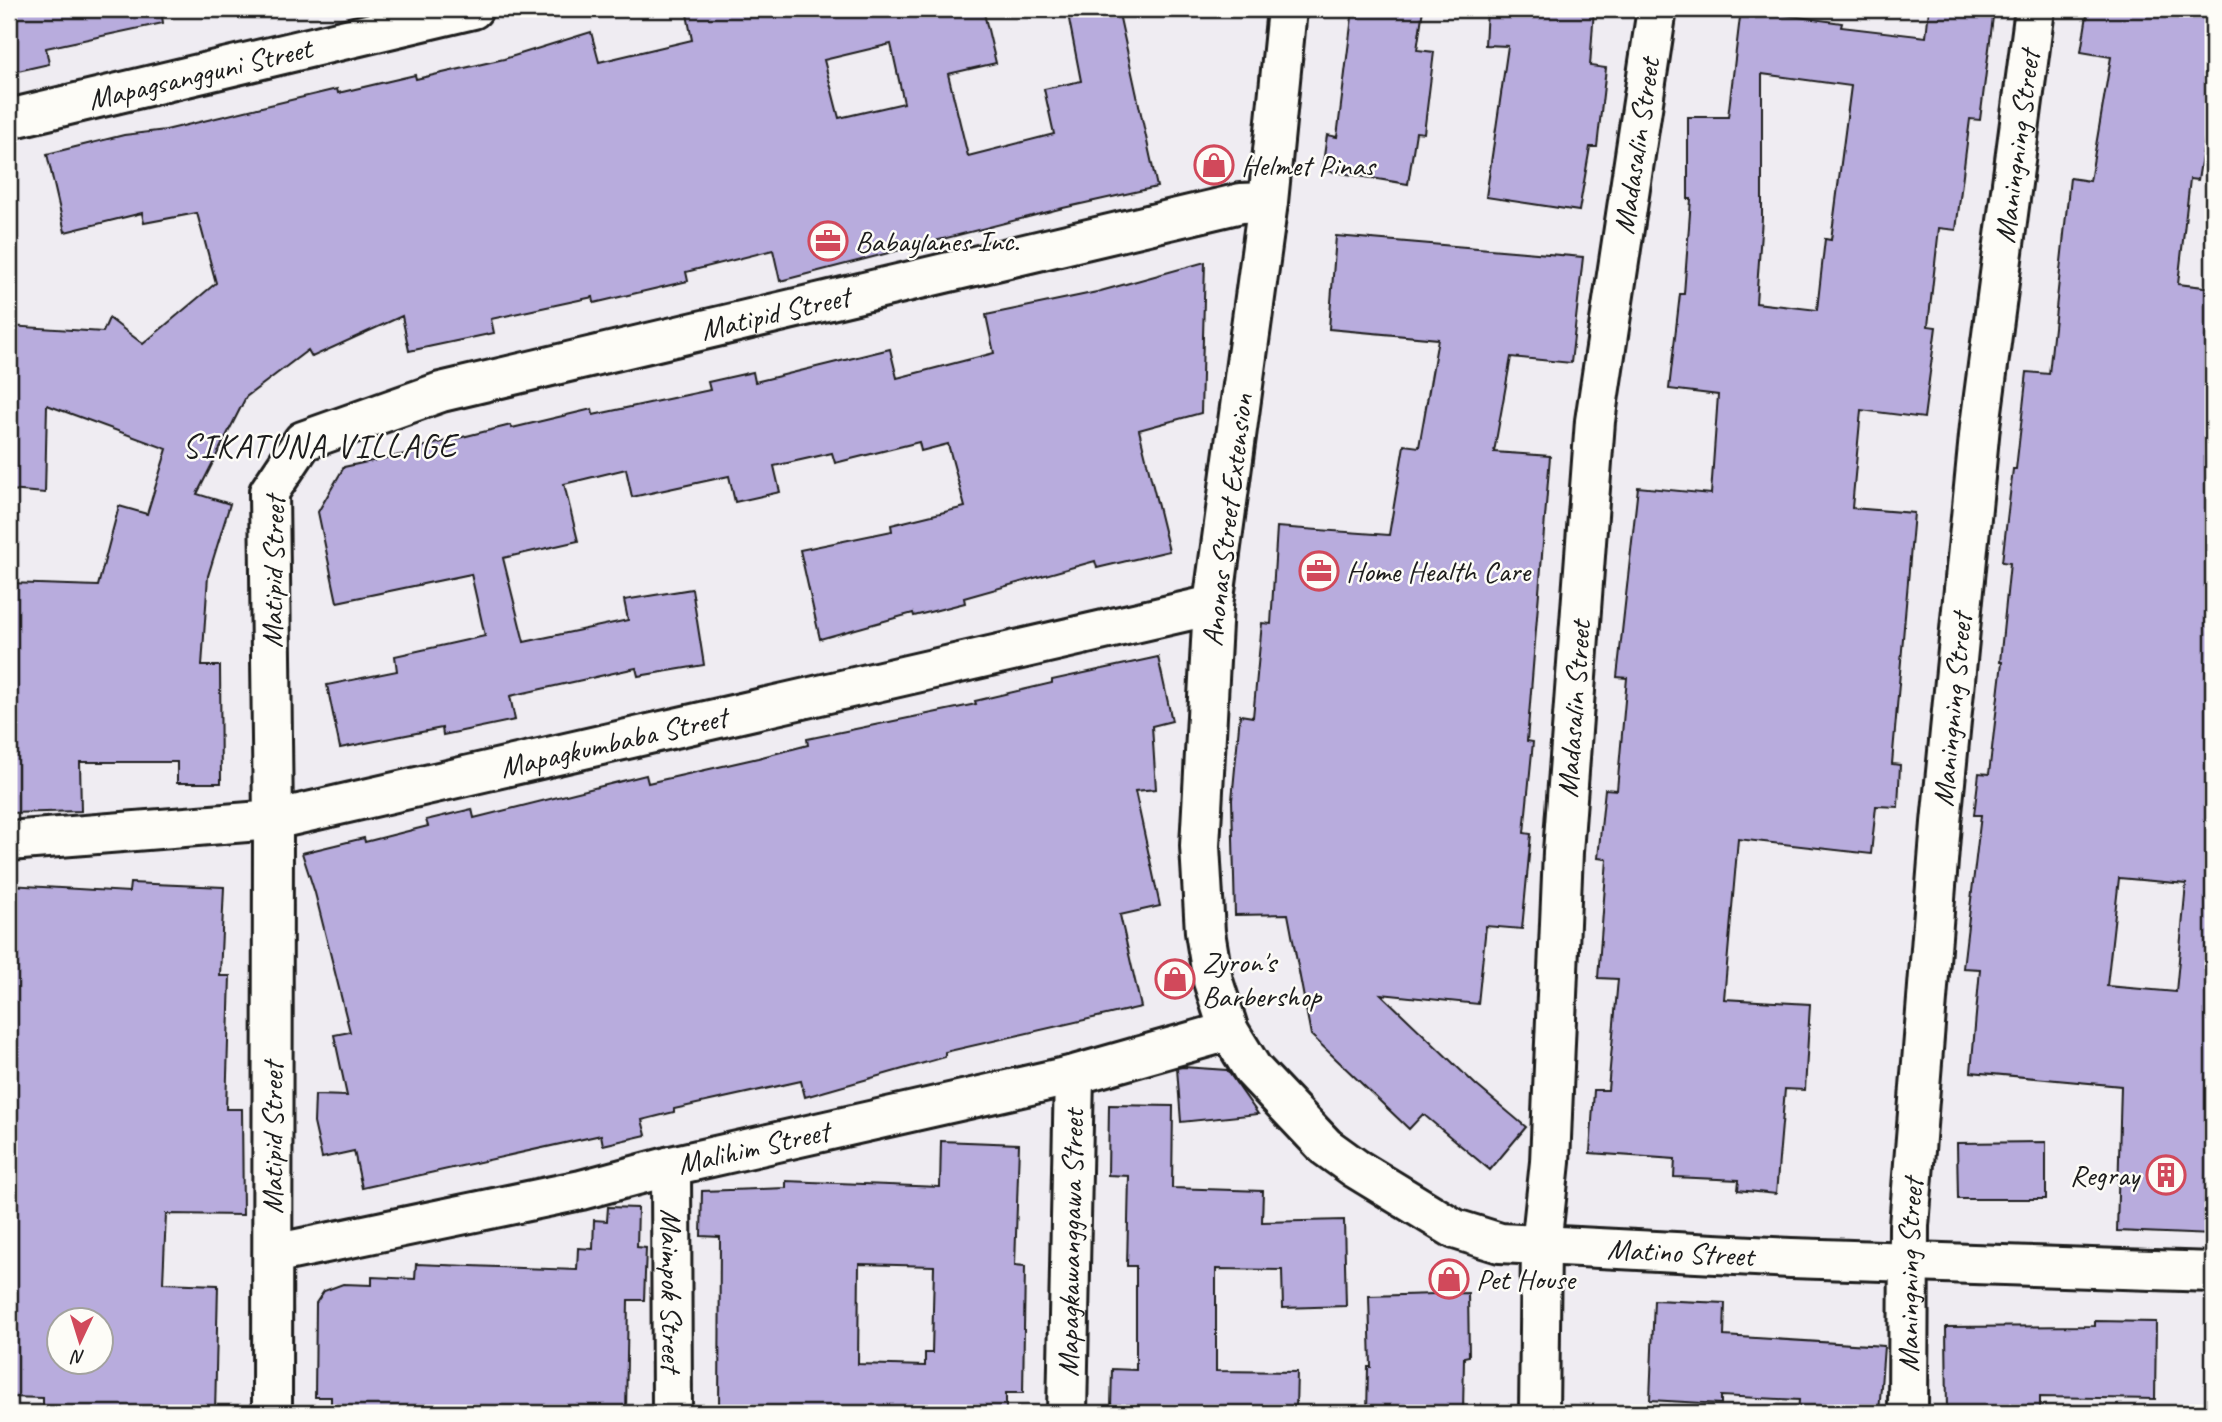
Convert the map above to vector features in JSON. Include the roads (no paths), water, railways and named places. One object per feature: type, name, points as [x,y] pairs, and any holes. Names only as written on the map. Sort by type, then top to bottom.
[{"type":"street","name":"Mapagsangguni Street","points":[[9,119],[473,9]]},
{"type":"street","name":"Anonas Street Extension","points":[[1228,1031],[1213,981],[1205,932],[1200,846],[1213,605],[1268,202],[1287,9]]},
{"type":"street","name":"Madasalin Street","points":[[1539,1413],[1541,1246],[1550,1162],[1563,852],[1595,421],[1657,9]]},
{"type":"street","name":"Maningning Street","points":[[1908,1413],[1907,1262],[1941,823],[1980,426],[2035,9]]},
{"type":"street","name":"Matipid Street","points":[[272,1413],[273,820],[269,492],[303,440],[441,393],[1241,203],[1268,202]]},
{"type":"street","name":"Mapagkumbaba Street","points":[[9,841],[273,820],[1213,605]]},
{"type":"street","name":"Matino Street","points":[[1228,1031],[1253,1070],[1326,1147],[1355,1168],[1455,1229],[1500,1243],[1907,1262],[2213,1272]]},
{"type":"street","name":"Malihim Street","points":[[273,1254],[580,1190],[671,1166],[1074,1075],[1228,1031]]},
{"type":"street","name":"Mapagkawanggawa Street","points":[[1067,1413],[1074,1075]]},
{"type":"street","name":"Maimpok Street","points":[[671,1166],[672,1413]]},
{"type":"place","name":"Helmet Pinas","points":[[1214,165]]},
{"type":"place","name":"Babaylanes Inc.","points":[[828,241]]},
{"type":"place","name":"Home Health Care","points":[[1319,571]]},
{"type":"place","name":"Zyron's Barbershop","points":[[1175,979]]},
{"type":"place","name":"Regray","points":[[2166,1175]]},
{"type":"place","name":"Pet House","points":[[1449,1279]]},
{"type":"district","name":"SIKATUNA VILLAGE","points":[[320,446]]}]
